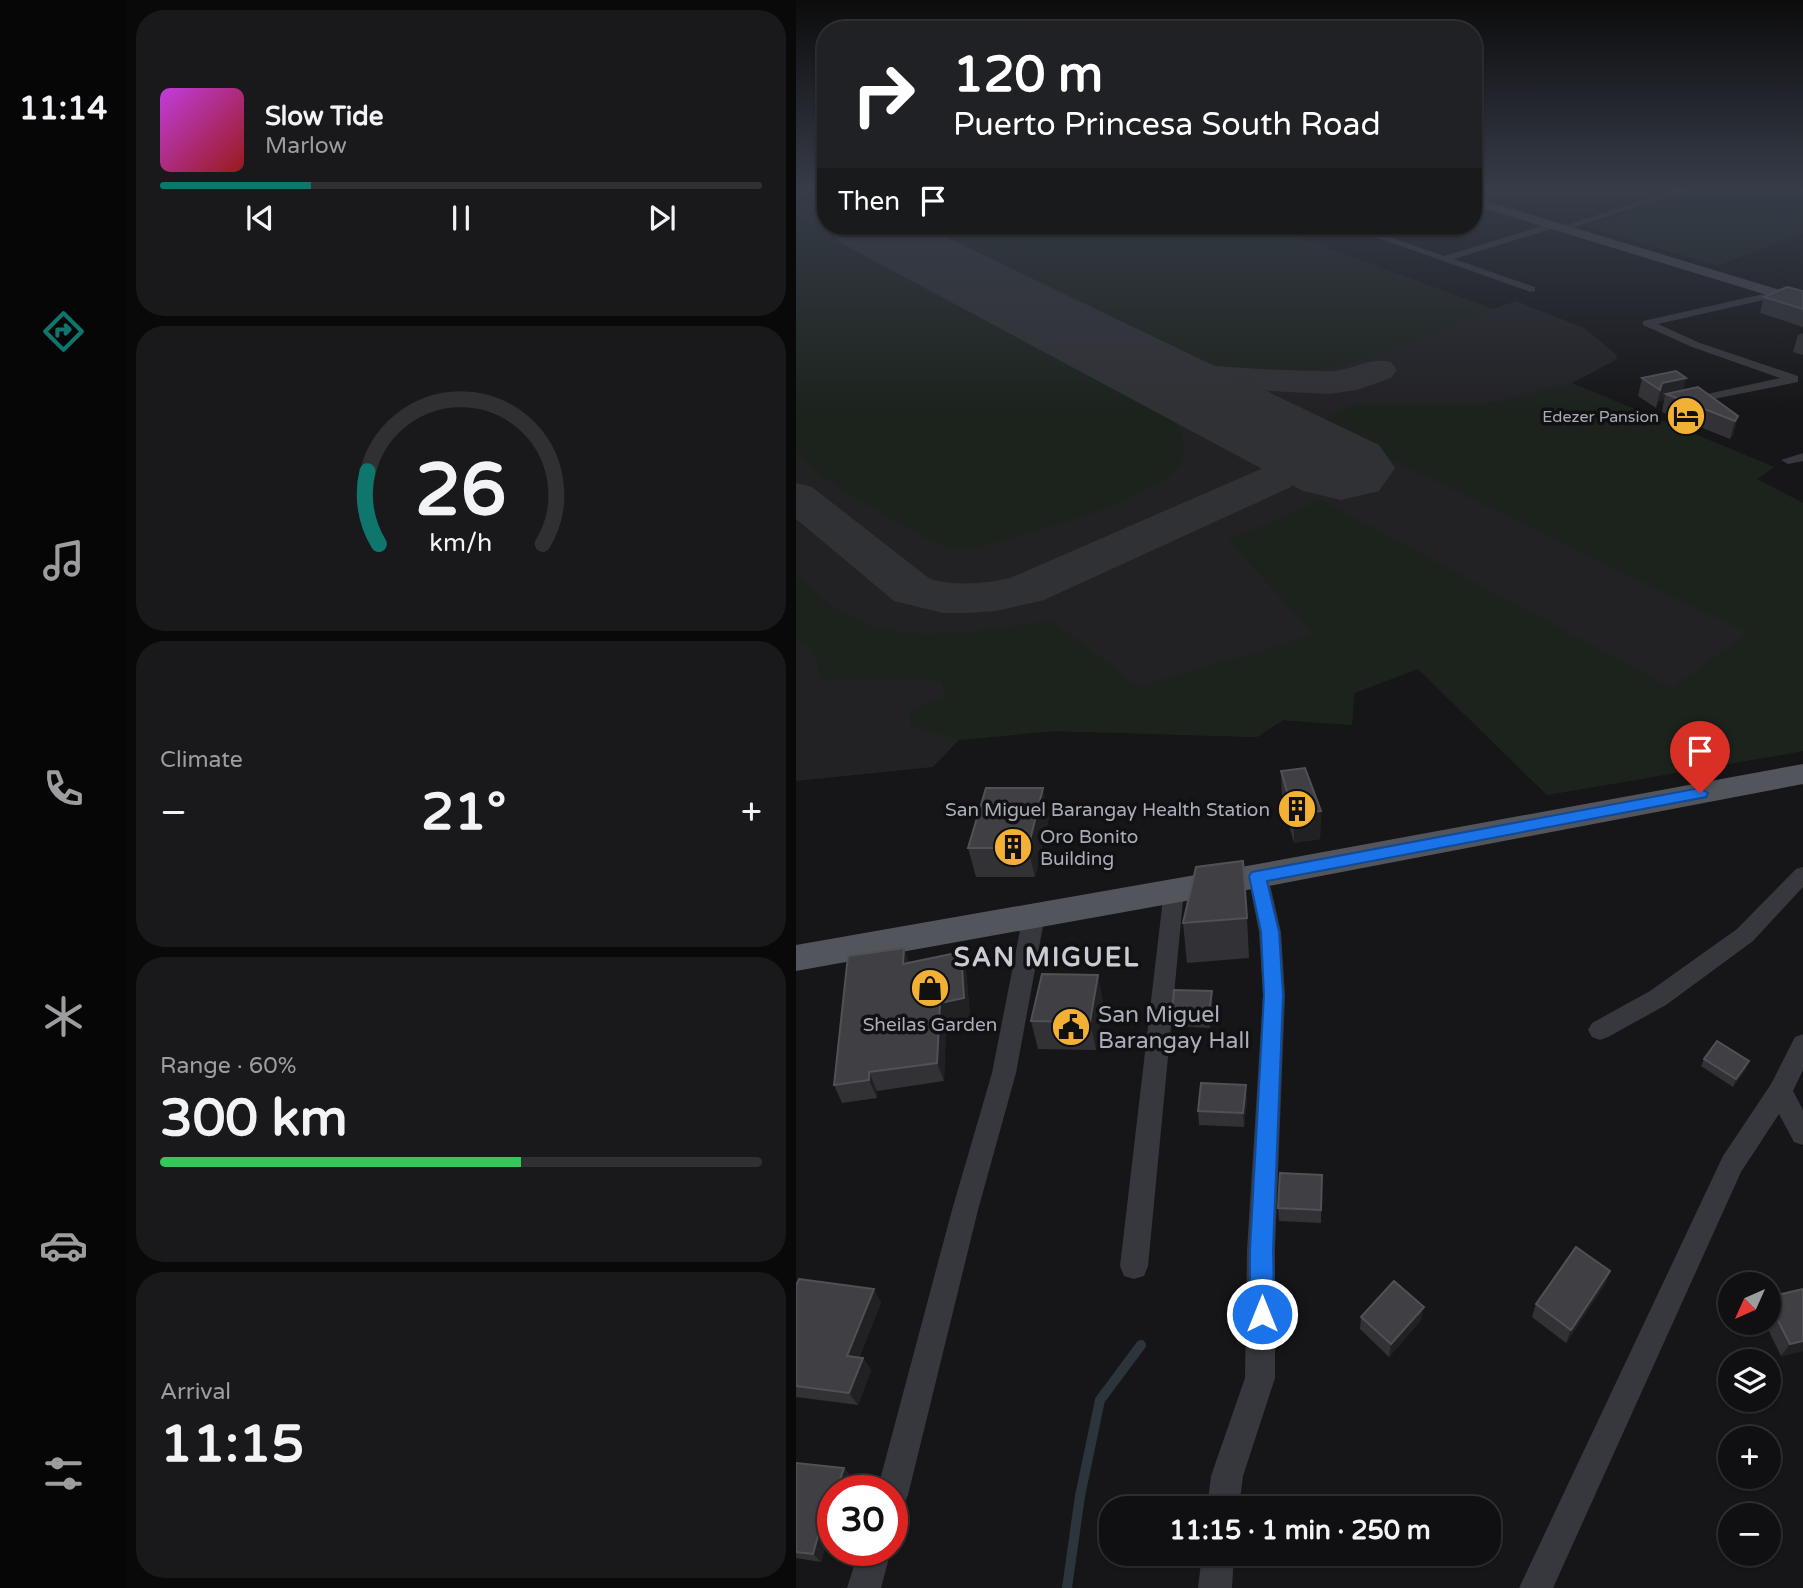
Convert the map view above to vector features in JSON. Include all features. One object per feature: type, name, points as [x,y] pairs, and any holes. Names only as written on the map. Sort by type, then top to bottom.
[{"type":"main road","points":[[796,958],[1258,876],[1803,774]]},
{"type":"street","points":[[1455,263],[1531,289]]},
{"type":"street","points":[[1678,263],[1803,302]]},
{"type":"street","points":[[1777,293],[1734,306],[1647,323],[1696,345],[1798,378]]},
{"type":"street","points":[[1676,404],[1798,378]]},
{"type":"street","points":[[1788,460],[1803,457]]},
{"type":"street","points":[[1600,1030],[1658,998],[1744,935],[1803,874]]},
{"type":"street","points":[[1224,1496],[1227,1476],[1260,1378],[1262,1250],[1274,995],[1270,932],[1258,876]]},
{"type":"street","points":[[1134,1266],[1174,890]]},
{"type":"street","points":[[897,1475],[965,1210],[1004,1073],[1034,915]]},
{"type":"street","points":[[1536,1588],[1732,1164],[1780,1092],[1803,1044]]},
{"type":"street","points":[[1780,1092],[1802,1131]]},
{"type":"street","points":[[864,1588],[870,1566]]},
{"type":"street","points":[[1215,1588],[1217,1566]]},
{"type":"shaded area","points":[[796,263],[1369,263],[1493,309],[1516,301],[1584,328],[1617,355],[1616,360],[1572,383],[1774,467],[1757,479],[1803,503],[1803,751],[1547,795],[1418,669],[1354,693],[1352,725],[1283,720],[1257,737],[1054,731],[959,740],[933,767],[796,781]]},
{"type":"shaded area","points":[[796,263],[885,263],[1163,411],[1179,430],[1185,452],[1178,467],[1164,480],[1141,492],[1050,527],[973,548],[949,548],[929,540],[837,487],[796,455]]},
{"type":"shaded area","points":[[994,263],[1369,263],[1493,309],[1383,353],[1326,368],[1268,372],[1199,362]]},
{"type":"shaded area","points":[[1571,383],[1774,467],[1757,479],[1803,503],[1803,751],[1547,795],[1418,669],[1354,693],[1352,725],[1283,720],[1257,737],[1054,731],[959,740],[911,726],[909,710],[947,697],[941,681],[822,681],[812,649],[796,640],[796,575],[822,598],[852,617],[895,631],[940,634],[1051,620],[1138,686],[1314,635],[1229,540],[1321,500],[1672,688],[1748,633],[1322,426],[1329,416],[1356,404],[1490,403]]},
{"type":"building","points":[[1787,287],[1803,291],[1803,309],[1764,297]]},
{"type":"building","points":[[1676,371],[1686,378],[1662,383],[1660,390],[1642,378]]},
{"type":"building","points":[[1698,387],[1738,416],[1735,421],[1666,394]]},
{"type":"building","points":[[1305,768],[1321,811],[1294,815],[1281,771]]},
{"type":"building","points":[[986,788],[1043,788],[1028,848],[968,848]]},
{"type":"building","points":[[1243,861],[1247,918],[1183,923],[1196,867]]},
{"type":"building","points":[[904,948],[903,964],[961,952],[964,998],[940,1003],[937,1063],[869,1072],[869,1080],[834,1085],[848,956]]},
{"type":"building","points":[[1042,974],[1098,975],[1090,1022],[1031,1021]]},
{"type":"building","points":[[1174,990],[1212,991],[1209,1013],[1172,1012]]},
{"type":"building","points":[[1717,1041],[1749,1061],[1736,1079],[1704,1059]]},
{"type":"building","points":[[1201,1083],[1246,1085],[1243,1113],[1198,1111]]},
{"type":"building","points":[[1280,1173],[1322,1175],[1321,1210],[1278,1208]]},
{"type":"building","points":[[1576,1247],[1610,1271],[1571,1330],[1536,1304]]},
{"type":"building","points":[[799,1279],[874,1289],[847,1356],[863,1358],[849,1393],[796,1386],[796,1286]]},
{"type":"building","points":[[1394,1281],[1424,1307],[1391,1344],[1361,1317]]},
{"type":"building","points":[[1803,1289],[1803,1341],[1790,1344],[1781,1326],[1781,1294]]},
{"type":"building","points":[[796,1463],[844,1468],[842,1475],[817,1475],[817,1540],[813,1554],[796,1552]]},
{"type":"waterway","points":[[1067,1588],[1080,1496],[1100,1400],[1141,1345]]},
{"type":"taxiway","points":[[1148,370],[1194,376],[1329,383],[1344,382],[1378,370]]},
{"type":"taxiway","points":[[796,496],[912,590],[943,598],[996,596],[1026,589],[1276,478],[1287,462],[1287,454],[1265,429]]},
{"type":"runway","points":[[938,263],[1341,468]]},
{"type":"place","name":"Edezer Pansion","points":[[1686,416]]},
{"type":"place","name":"San Miguel Barangay Health Station","points":[[1297,809]]},
{"type":"place","name":"Oro Bonito Building","points":[[1013,847]]},
{"type":"place","name":"Sheilas Garden","points":[[930,988]]},
{"type":"place","name":"San Miguel Barangay Hall","points":[[1071,1027]]},
{"type":"district","name":"SAN MIGUEL","points":[[1047,957]]},
{"type":"route","points":[[1262,1314],[1262,1250],[1274,995],[1270,932],[1258,876],[1700,793]]}]
